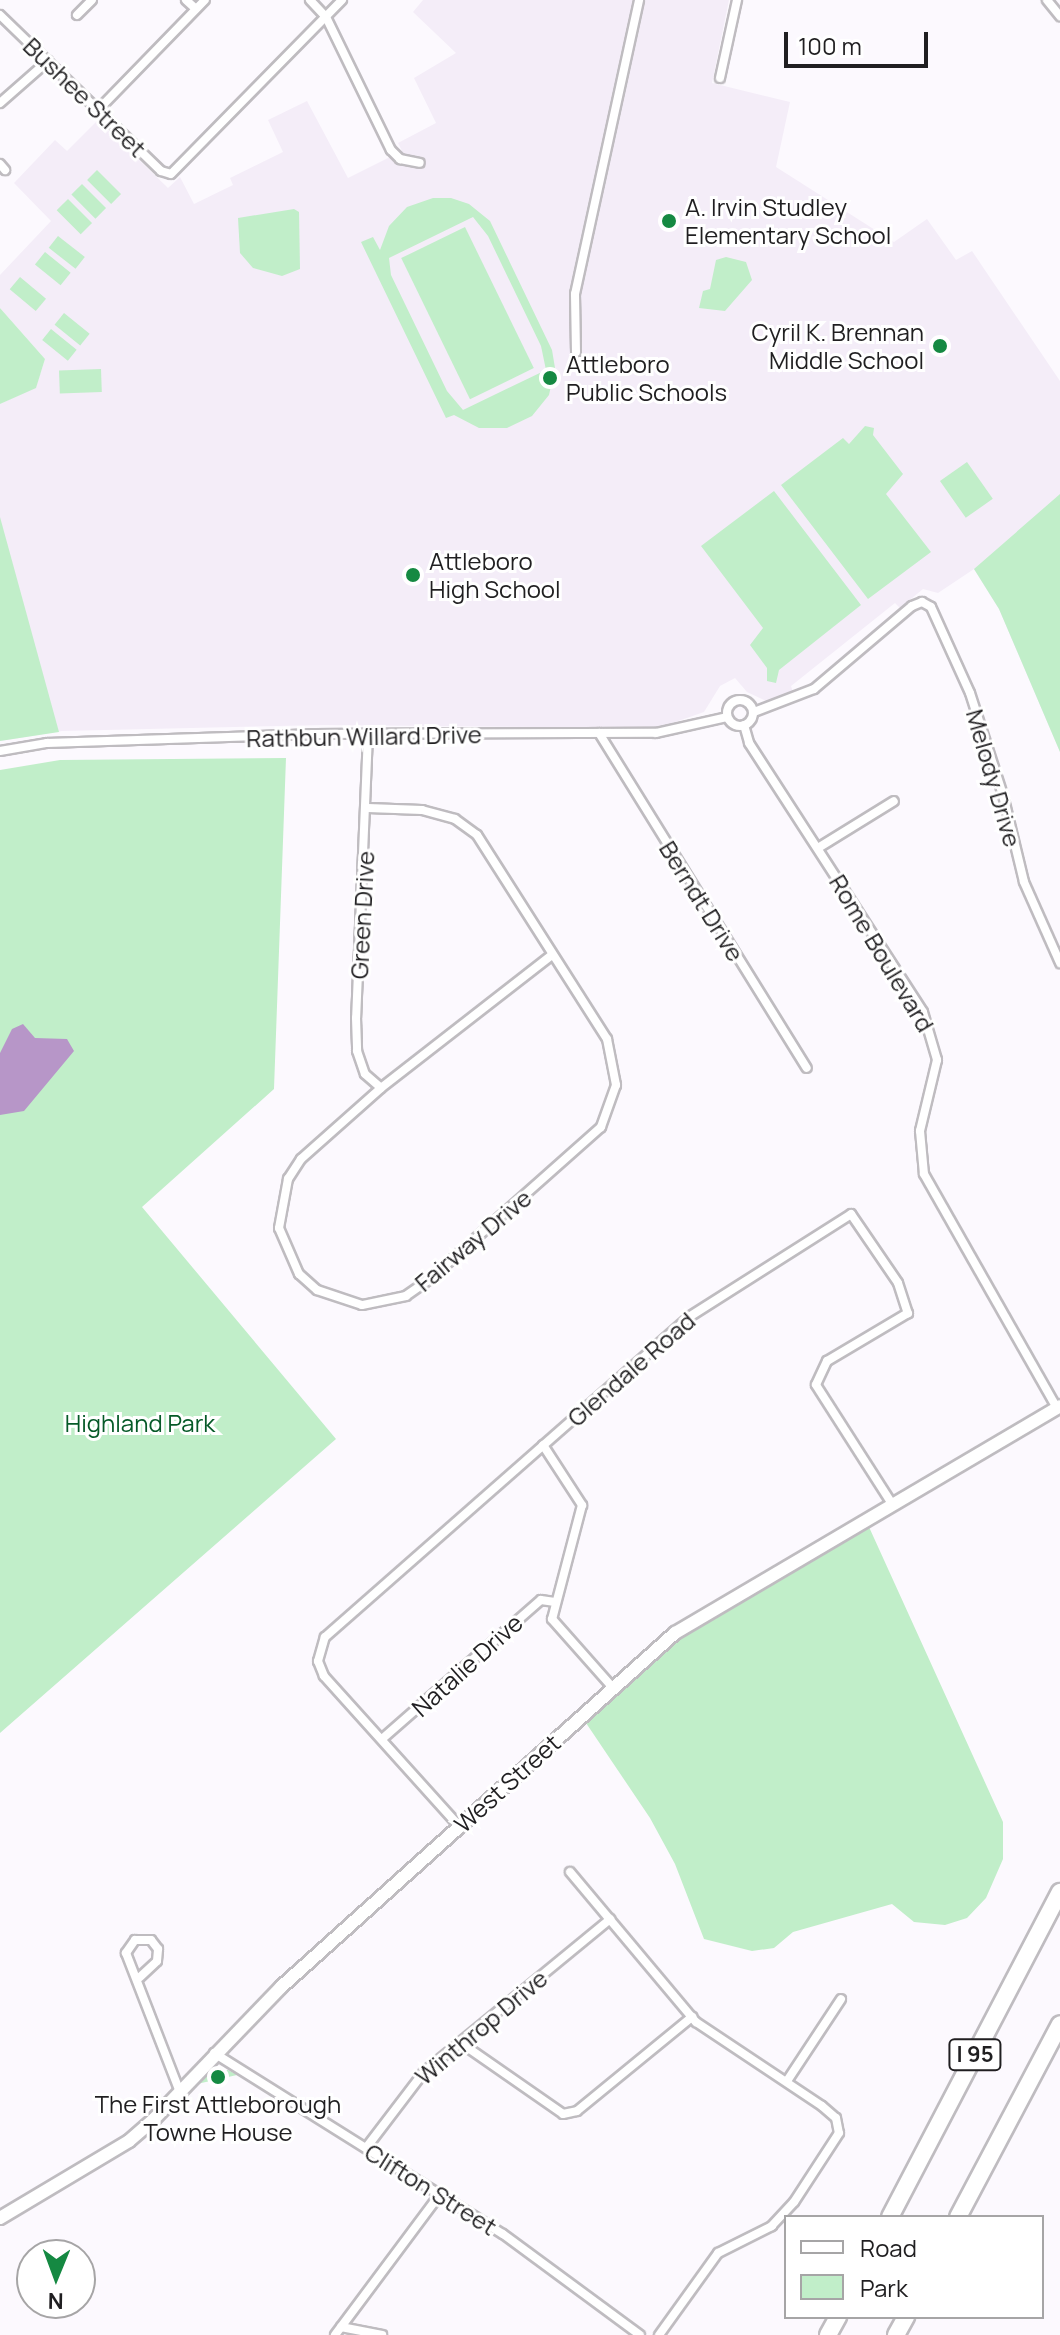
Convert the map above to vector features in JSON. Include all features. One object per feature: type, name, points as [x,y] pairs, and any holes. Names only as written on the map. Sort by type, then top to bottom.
[{"type":"highway","name":"I 95","points":[[891,2215],[1060,1892]]},
{"type":"highway","name":"I 95","points":[[959,2215],[1060,2024]]},
{"type":"main road","name":"West Street","points":[[0,2218],[129,2141],[180,2092],[214,2053],[459,1826],[675,1633],[1059,1407]]},
{"type":"street","points":[[77,15],[92,0]]},
{"type":"street","points":[[186,0],[196,9]]},
{"type":"street","points":[[98,110],[205,0]]},
{"type":"street","points":[[310,0],[326,17],[391,150],[400,159],[420,163]]},
{"type":"street","points":[[326,17],[342,0]]},
{"type":"street","points":[[576,352],[575,294],[639,0]]},
{"type":"street","points":[[720,78],[737,0]]},
{"type":"street","points":[[1047,0],[1060,16]]},
{"type":"street","name":"Bushee Street","points":[[0,15],[98,110],[171,174],[326,17]]},
{"type":"street","points":[[0,103],[48,61]]},
{"type":"street","name":"Melody Drive","points":[[754,712],[814,689],[919,603],[931,607],[965,681],[1003,795],[1024,882],[1060,963]]},
{"type":"street","name":"Rathbun Willard Drive","points":[[0,751],[104,740],[368,734],[656,733],[727,717],[735,701],[748,702],[754,712]]},
{"type":"street","points":[[727,717],[744,725],[754,712]]},
{"type":"street","name":"Rome Boulevard","points":[[744,725],[749,743],[928,1024],[937,1060],[920,1131],[924,1174],[1059,1407]]},
{"type":"street","name":"Berndt Drive","points":[[599,733],[807,1068]]},
{"type":"street","name":"Green Drive","points":[[368,734],[368,808],[357,1051],[365,1074],[381,1088]]},
{"type":"street","points":[[818,848],[894,801]]},
{"type":"street","name":"Fairway Drive","points":[[368,808],[422,810],[455,819],[477,835],[607,1039],[616,1085],[606,1117],[574,1153],[430,1279],[406,1296],[362,1305],[317,1290],[299,1274],[279,1228],[280,1207],[288,1179],[301,1159],[381,1088],[552,955]]},
{"type":"street","name":"Glendale Road","points":[[459,1826],[324,1676],[318,1661],[325,1637],[689,1317],[851,1214],[898,1283],[908,1313],[827,1361],[816,1385],[892,1504]]},
{"type":"street","points":[[543,1445],[582,1505],[552,1619],[613,1688]]},
{"type":"street","name":"Natalie Drive","points":[[382,1739],[541,1600],[555,1602]]},
{"type":"street","points":[[570,1872],[692,2017],[836,2118],[839,2132],[794,2202],[772,2226],[718,2253],[659,2335]]},
{"type":"street","name":"Winthrop Drive","points":[[366,2148],[397,2101],[461,2043],[610,1919]]},
{"type":"street","points":[[140,1977],[157,1961],[158,1949],[151,1940],[135,1940],[127,1947],[180,2092]]},
{"type":"street","points":[[787,2081],[841,1999]]},
{"type":"street","points":[[461,2043],[563,2114],[577,2111],[692,2017]]},
{"type":"street","name":"Clifton Street","points":[[214,2053],[556,2269],[640,2335]]},
{"type":"street","points":[[335,2335],[440,2194]]},
{"type":"street","points":[[341,2327],[382,2335]]},
{"type":"shaded area","name":"Attleboro Public Schools","points":[[423,0],[729,0],[712,83],[790,102],[776,167],[894,242],[927,219],[956,260],[972,251],[1060,381],[1060,752],[999,609],[974,569],[938,593],[923,589],[900,608],[895,603],[791,686],[793,692],[766,701],[747,692],[735,678],[720,686],[704,712],[658,728],[324,725],[62,731],[0,741],[0,404],[36,387],[45,359],[0,308],[0,275],[51,221],[14,183],[55,140],[67,151],[98,120],[168,188],[180,177],[194,204],[233,185],[230,178],[283,152],[268,120],[307,101],[348,178],[402,151],[398,143],[436,123],[414,78],[456,53],[413,12]]},
{"type":"shaded area","points":[[23,1024],[35,1038],[67,1039],[74,1051],[24,1111],[0,1115],[0,1053],[12,1029]]},
{"type":"green space","points":[[97,170],[121,194],[111,204],[87,180]]},
{"type":"green space","points":[[82,184],[106,208],[95,219],[71,195]]},
{"type":"green space","points":[[433,198],[451,198],[469,204],[490,221],[552,350],[555,368],[549,395],[532,416],[507,428],[479,428],[454,415],[446,418],[361,242],[373,237],[380,250],[389,226],[407,207]],"holes":[[[473,217],[488,236],[541,346],[546,370],[463,410],[447,391],[391,275],[389,258]]]},
{"type":"green space","points":[[68,199],[92,223],[81,234],[57,210]]},
{"type":"green space","points":[[294,209],[299,212],[300,269],[282,276],[253,268],[240,253],[238,218]]},
{"type":"green space","points":[[465,227],[534,368],[470,399],[401,258]]},
{"type":"green space","points":[[58,236],[85,257],[76,269],[49,248]]},
{"type":"green space","points":[[45,252],[71,273],[61,285],[35,264]]},
{"type":"green space","points":[[726,257],[746,262],[752,280],[725,311],[699,308],[703,291],[710,289],[716,260]]},
{"type":"green space","points":[[20,277],[46,299],[36,311],[10,289]]},
{"type":"green space","points":[[0,308],[45,359],[36,388],[0,404]]},
{"type":"green space","points":[[64,313],[90,334],[80,345],[55,325]]},
{"type":"green space","points":[[51,329],[77,350],[68,361],[42,340]]},
{"type":"green space","points":[[101,369],[102,392],[60,393],[59,370]]},
{"type":"green space","points":[[865,426],[874,428],[873,435],[903,474],[886,494],[931,552],[868,599],[781,485],[843,438],[849,444]]},
{"type":"green space","points":[[967,462],[993,499],[966,518],[940,481]]},
{"type":"green space","points":[[774,491],[861,605],[779,670],[776,683],[767,681],[767,668],[750,645],[763,628],[701,546]]},
{"type":"green space","points":[[1060,494],[1060,752],[999,609],[974,569]]},
{"type":"green space","points":[[0,517],[59,732],[0,741]]},
{"type":"green space","name":"Highland Park","points":[[286,758],[274,1089],[142,1207],[336,1439],[0,1733],[0,770],[60,760]]},
{"type":"green space","points":[[869,1527],[1003,1822],[1003,1859],[986,1898],[967,1918],[945,1925],[914,1922],[892,1904],[793,1932],[774,1948],[752,1951],[704,1939],[675,1864],[650,1818],[586,1723],[670,1645]]},
{"type":"green space","points":[[228,2070],[237,2075],[197,2084],[213,2071]]},
{"type":"place","name":"A. Irvin Studley Elementary School","points":[[669,221]]},
{"type":"place","name":"Cyril K. Brennan Middle School","points":[[940,346]]},
{"type":"place","name":"Attleboro Public Schools","points":[[550,378]]},
{"type":"place","name":"Attleboro High School","points":[[413,575]]},
{"type":"place","name":"The First Attleborough Towne House","points":[[218,2077]]}]
